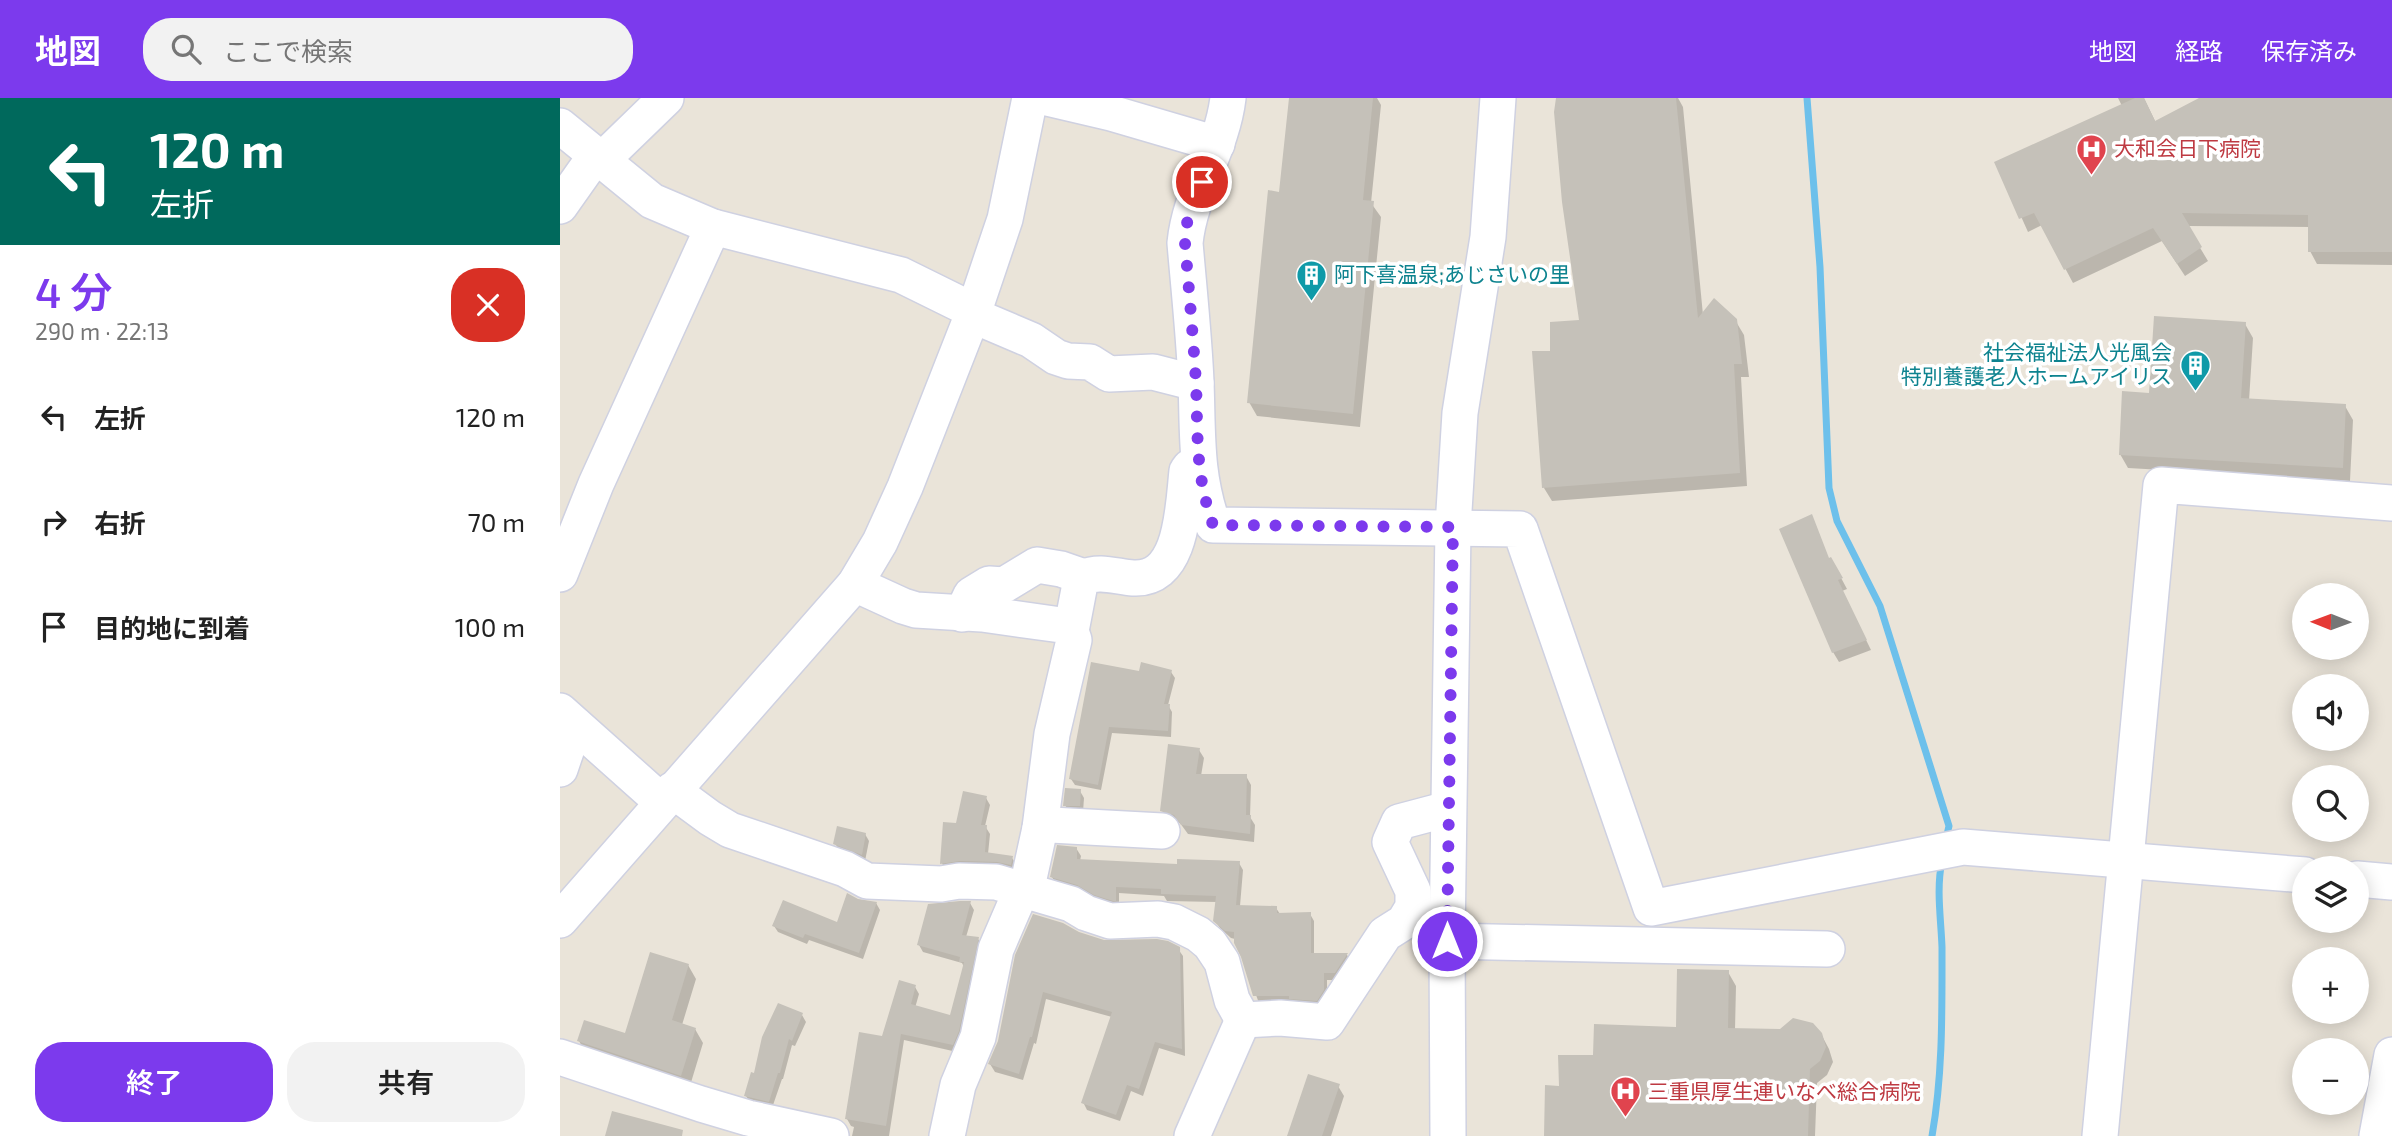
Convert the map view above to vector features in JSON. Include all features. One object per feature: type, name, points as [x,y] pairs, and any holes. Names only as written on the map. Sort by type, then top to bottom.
[{"type":"street","points":[[560,206],[599,158],[666,98]]},
{"type":"street","points":[[560,920],[855,584],[880,541],[905,486],[973,313],[1005,219],[1030,98]]},
{"type":"street","points":[[1047,98],[1111,113],[1217,144]]},
{"type":"street","points":[[1228,98],[1225,121],[1187,223],[1186,233],[1196,383],[1197,456],[1205,501],[1213,525],[1520,529],[1651,908],[1963,847],[2292,874]]},
{"type":"street","points":[[1448,1136],[1448,809],[1453,527],[1460,413],[1488,237],[1498,98]]},
{"type":"street","points":[[560,126],[652,201],[713,227],[901,275],[1068,361],[1090,362],[1109,374],[1153,372],[1196,383]]},
{"type":"street","points":[[560,574],[596,484],[713,227]]},
{"type":"street","points":[[962,614],[971,595],[989,584],[1004,585],[1038,565],[1061,569],[1084,578],[1099,573],[1144,579],[1157,572],[1177,546],[1186,471],[1197,456]]},
{"type":"street","points":[[2099,1136],[2161,485],[2392,503]]},
{"type":"street","points":[[947,1136],[958,1085],[978,1037],[996,949],[1024,892],[1040,828],[1052,734],[1074,640],[1071,631],[1077,594],[1084,578]]},
{"type":"street","points":[[855,584],[903,606],[926,611],[982,614],[1061,625],[1071,631]]},
{"type":"street","points":[[560,769],[568,718],[667,796],[730,830],[845,869],[867,881],[941,884],[959,881],[996,882],[1071,904],[1086,913],[1110,920],[1158,919],[1174,922],[1198,934],[1210,944],[1222,962],[1232,1000],[1243,1020]]},
{"type":"street","points":[[1243,1020],[1280,1018],[1327,1022],[1385,934],[1404,922],[1413,907],[1413,891],[1390,842],[1399,822],[1448,809]]},
{"type":"street","points":[[1040,828],[1051,825],[1161,831]]},
{"type":"street","points":[[2369,881],[2392,882]]},
{"type":"street","points":[[1447,941],[1827,949]]},
{"type":"street","points":[[1192,1136],[1243,1020]]},
{"type":"street","points":[[2376,1136],[2392,1055]]},
{"type":"street","points":[[560,1057],[748,1118],[831,1136]]},
{"type":"building","name":"阿下喜温泉;あじさいの里","points":[[1289,98],[1373,98],[1363,200],[1374,201],[1353,414],[1247,403],[1268,190],[1279,192]]},
{"type":"building","points":[[1556,98],[1676,98],[1698,318],[1714,298],[1737,319],[1742,364],[1734,364],[1740,473],[1542,488],[1532,351],[1550,351],[1550,322],[1579,320],[1562,202],[1554,112]]},
{"type":"building","points":[[2135,98],[2144,98],[2155,121],[2199,98],[2392,98],[2392,252],[2308,252],[2308,215],[2182,213],[2202,247],[2177,264],[2153,228],[2064,270],[2034,213],[2019,219],[1994,162]]},
{"type":"building","name":"社会福祉法人光風会 特別養護老人ホームアイリス","points":[[2154,316],[2246,322],[2241,398],[2346,404],[2343,468],[2119,455],[2122,391],[2149,393]]},
{"type":"building","points":[[1812,514],[1829,558],[1831,557],[1843,578],[1838,580],[1867,640],[1832,653],[1779,529]]},
{"type":"building","points":[[1091,662],[1139,671],[1141,662],[1172,670],[1164,704],[1170,704],[1168,731],[1109,727],[1098,785],[1069,779]]},
{"type":"building","points":[[1168,744],[1200,748],[1196,774],[1247,774],[1246,815],[1251,815],[1250,834],[1181,825],[1174,815],[1160,811]]},
{"type":"building","points":[[1065,788],[1081,789],[1080,806],[1063,806]]},
{"type":"building","points":[[963,791],[987,796],[981,825],[987,825],[985,852],[1013,856],[1011,865],[960,861],[940,864],[943,822],[956,823]]},
{"type":"building","points":[[837,826],[866,833],[862,855],[833,844]]},
{"type":"building","points":[[1057,845],[1077,847],[1077,859],[1177,864],[1177,859],[1240,861],[1236,905],[1277,906],[1277,913],[1311,912],[1311,953],[1348,953],[1335,973],[1324,973],[1324,990],[1317,1001],[1289,999],[1289,996],[1253,996],[1234,943],[1234,932],[1225,931],[1213,921],[1216,896],[1161,894],[1161,889],[1116,887],[1116,901],[1094,895],[1077,885],[1050,877]]},
{"type":"building","points":[[847,893],[858,899],[877,902],[859,953],[805,934],[803,938],[772,926],[783,900],[837,922]]},
{"type":"building","points":[[971,901],[962,935],[979,937],[959,1031],[953,1045],[901,1034],[886,1126],[845,1119],[859,1032],[882,1036],[899,980],[916,985],[911,1004],[950,1015],[964,962],[959,962],[960,957],[917,945],[928,904]]},
{"type":"building","points":[[1033,914],[1104,940],[1157,939],[1180,947],[1182,1049],[1155,1042],[1139,1089],[1127,1085],[1116,1115],[1081,1103],[1112,1012],[1043,992],[1019,1074],[988,1064],[998,1041],[1015,955]]},
{"type":"building","points":[[650,952],[689,964],[672,1020],[696,1028],[681,1076],[577,1041],[584,1020],[625,1033]]},
{"type":"building","points":[[1677,969],[1729,970],[1728,1028],[1780,1029],[1793,1018],[1813,1023],[1822,1033],[1826,1047],[1820,1061],[1810,1069],[1808,1136],[1544,1136],[1545,1085],[1559,1086],[1558,1055],[1593,1055],[1594,1024],[1676,1027]]},
{"type":"building","points":[[778,1003],[803,1013],[792,1041],[789,1039],[769,1102],[744,1096],[751,1072],[754,1073],[762,1037]]},
{"type":"building","points":[[1308,1074],[1340,1084],[1322,1136],[1287,1136]]},
{"type":"building","points":[[612,1111],[683,1130],[682,1136],[605,1136]]},
{"type":"waterway","points":[[1807,98],[1820,267],[1829,488],[1837,521],[1880,606],[1949,826],[1946,839]]},
{"type":"waterway","points":[[1932,1136],[1941,1042],[1942,947],[1939,893],[1942,861]]},
{"type":"place","name":"大和会日下病院","points":[[2091,176]]},
{"type":"place","name":"阿下喜温泉;あじさいの里","points":[[1311,302]]},
{"type":"place","name":"社会福祉法人光風会 特別養護老人ホームアイリス","points":[[2195,392]]},
{"type":"place","name":"三重県厚生連いなべ総合病院","points":[[1625,1119]]},
{"type":"route","points":[[1202,182],[1187,223],[1185,243],[1196,383],[1197,456],[1205,501],[1213,525],[1453,527],[1447,941]]}]
